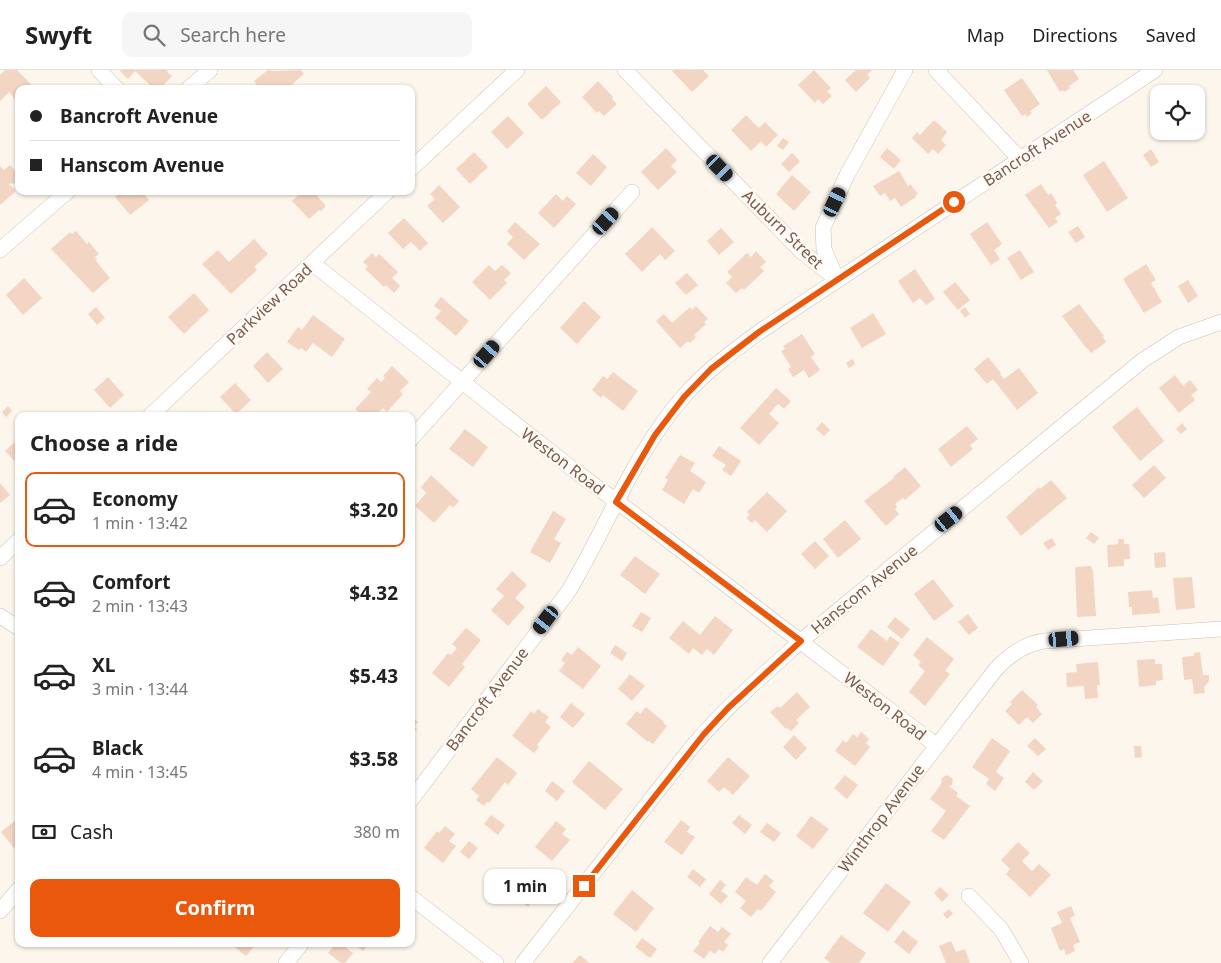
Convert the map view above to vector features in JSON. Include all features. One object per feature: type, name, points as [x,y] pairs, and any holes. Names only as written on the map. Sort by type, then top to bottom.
[{"type":"street","points":[[99,70],[113,85]]},
{"type":"street","points":[[193,85],[210,70]]},
{"type":"street","points":[[415,166],[517,70]]},
{"type":"street","name":"Auburn Street","points":[[625,70],[802,252],[837,279]]},
{"type":"street","points":[[837,279],[830,267],[824,249],[823,228],[847,175],[905,70]]},
{"type":"street","points":[[936,70],[1020,159]]},
{"type":"street","name":"Bancroft Avenue","points":[[415,795],[568,592],[586,563],[616,502],[655,435],[684,397],[711,369],[752,336],[1155,70]]},
{"type":"street","points":[[415,435],[632,192]]},
{"type":"street","points":[[0,250],[63,195]]},
{"type":"street","name":"Parkview Road","points":[[154,412],[384,195]]},
{"type":"street","name":"Weston Road","points":[[312,263],[462,383],[937,746]]},
{"type":"street","name":"Hanscom Avenue","points":[[523,963],[704,734],[728,708],[801,641],[1143,360],[1179,337],[1221,322]]},
{"type":"street","points":[[0,558],[15,544]]},
{"type":"street","points":[[0,616],[15,625]]},
{"type":"street","name":"Winthrop Avenue","points":[[770,963],[996,669],[1012,654],[1028,645],[1044,641],[1221,629]]},
{"type":"street","points":[[0,911],[15,894]]},
{"type":"street","points":[[969,896],[1001,929],[1021,963]]},
{"type":"street","points":[[415,900],[496,963]]},
{"type":"street","points":[[286,963],[299,947]]},
{"type":"building","points":[[5,70],[17,70],[31,84],[15,85],[15,99],[9,92],[0,101],[0,75]]},
{"type":"building","points":[[168,70],[167,72],[172,76],[164,85],[150,85],[135,71],[128,79],[120,71]]},
{"type":"building","points":[[268,70],[301,70],[304,74],[291,85],[257,85],[254,81]]},
{"type":"building","points":[[673,70],[703,70],[709,76],[692,92]]},
{"type":"building","points":[[814,70],[831,88],[827,91],[832,96],[823,104],[818,99],[815,103],[798,85]]},
{"type":"building","points":[[856,70],[872,70],[867,75],[870,78],[856,92],[845,80]]},
{"type":"building","points":[[1047,70],[1073,70],[1079,79],[1069,86],[1070,88],[1060,92]]},
{"type":"building","points":[[1022,78],[1040,104],[1030,111],[1032,113],[1027,117],[1025,114],[1022,116],[1004,90]]},
{"type":"building","points":[[598,81],[617,104],[604,116],[599,111],[597,113],[582,97]]},
{"type":"building","points":[[546,86],[561,102],[542,120],[527,104]]},
{"type":"building","points":[[746,115],[759,128],[765,122],[778,135],[766,147],[761,141],[751,151],[731,130]]},
{"type":"building","points":[[508,116],[524,133],[507,149],[491,132]]},
{"type":"building","points":[[934,120],[947,132],[941,140],[946,145],[938,154],[933,149],[928,154],[912,138],[917,132],[920,135]]},
{"type":"building","points":[[783,138],[789,142],[783,150],[777,146]]},
{"type":"building","points":[[666,148],[677,160],[671,166],[677,172],[658,190],[641,172]]},
{"type":"building","points":[[887,148],[901,160],[894,169],[880,157]]},
{"type":"building","points":[[1151,149],[1159,162],[1151,167],[1143,155]]},
{"type":"building","points":[[474,152],[488,167],[470,184],[456,169]]},
{"type":"building","points":[[792,153],[800,161],[789,172],[781,164]]},
{"type":"building","points":[[593,154],[607,167],[591,186],[576,173]]},
{"type":"building","points":[[1104,161],[1128,198],[1107,212],[1083,175]]},
{"type":"building","points":[[10,165],[15,171],[15,182],[9,184],[15,192],[0,205],[0,166],[4,170]]},
{"type":"building","points":[[899,171],[908,186],[910,184],[918,194],[901,207],[895,198],[890,201],[885,193],[880,196],[873,186]]},
{"type":"building","points":[[792,175],[811,192],[794,211],[776,194]]},
{"type":"building","points":[[1041,184],[1048,195],[1051,193],[1057,203],[1055,205],[1061,214],[1055,218],[1058,222],[1049,228],[1025,195]]},
{"type":"building","points":[[439,185],[460,207],[443,223],[427,206],[435,199],[430,194]]},
{"type":"building","points":[[556,194],[563,201],[567,196],[576,204],[554,228],[538,213]]},
{"type":"building","points":[[117,195],[145,195],[149,200],[130,215],[115,197]]},
{"type":"building","points":[[299,195],[316,195],[325,207],[309,219],[292,201]]},
{"type":"building","points":[[404,218],[428,243],[420,251],[411,242],[403,249],[388,233]]},
{"type":"building","points":[[515,222],[540,244],[524,260],[507,244],[513,237],[507,231]]},
{"type":"building","points":[[987,222],[1002,244],[994,250],[1000,259],[991,265],[970,234]]},
{"type":"building","points":[[1078,226],[1085,237],[1076,243],[1068,232]]},
{"type":"building","points":[[652,227],[675,251],[665,260],[660,254],[642,272],[625,254]]},
{"type":"building","points":[[721,228],[734,242],[719,255],[707,241]]},
{"type":"building","points":[[76,231],[99,254],[95,257],[96,261],[110,278],[93,293],[51,249],[70,232],[72,234]]},
{"type":"building","points":[[254,239],[268,254],[254,267],[257,270],[231,294],[202,264],[218,250],[229,262]]},
{"type":"building","points":[[1020,250],[1034,272],[1021,280],[1007,258]]},
{"type":"building","points":[[756,251],[766,262],[760,267],[764,271],[744,290],[742,288],[736,293],[726,283],[732,277],[727,272],[747,253],[751,257]]},
{"type":"building","points":[[372,253],[376,257],[379,254],[398,272],[392,278],[400,286],[394,293],[386,285],[384,287],[365,269],[368,266],[363,262]]},
{"type":"building","points":[[1146,264],[1156,280],[1151,283],[1162,302],[1144,313],[1123,279]]},
{"type":"building","points":[[489,265],[495,271],[502,265],[511,273],[504,280],[507,283],[490,300],[472,282]]},
{"type":"building","points":[[915,269],[935,299],[926,305],[920,298],[913,303],[898,281]]},
{"type":"building","points":[[687,273],[698,285],[686,295],[675,283]]},
{"type":"building","points":[[24,278],[42,298],[23,315],[6,295]]},
{"type":"building","points":[[1188,280],[1198,296],[1188,303],[1178,286]]},
{"type":"building","points":[[955,282],[970,300],[958,310],[943,292]]},
{"type":"building","points":[[194,293],[209,310],[184,334],[168,317]]},
{"type":"building","points":[[441,297],[469,321],[456,336],[435,318],[441,311],[434,306]]},
{"type":"building","points":[[584,301],[601,317],[577,344],[560,328]]},
{"type":"building","points":[[1079,304],[1104,336],[1106,342],[1091,353],[1062,316]]},
{"type":"building","points":[[696,306],[708,319],[704,322],[706,324],[694,335],[696,337],[690,343],[688,341],[680,348],[656,321],[664,314],[672,323],[690,307],[692,310]]},
{"type":"building","points":[[96,307],[105,318],[97,325],[88,314]]},
{"type":"building","points":[[965,307],[970,314],[965,318],[960,311]]},
{"type":"building","points":[[873,313],[886,334],[862,348],[850,328]]},
{"type":"building","points":[[313,315],[345,339],[332,357],[313,343],[306,352],[287,342],[298,327],[302,330]]},
{"type":"building","points":[[802,334],[815,354],[811,357],[820,370],[809,378],[804,370],[793,377],[788,369],[791,367],[781,351],[785,349],[783,346]]},
{"type":"building","points":[[267,352],[283,369],[268,383],[253,366]]},
{"type":"building","points":[[988,357],[1004,379],[1019,368],[1038,393],[1017,410],[993,379],[987,384],[974,369]]},
{"type":"building","points":[[853,359],[855,364],[849,368],[846,363]]},
{"type":"building","points":[[392,366],[409,382],[400,391],[403,394],[387,412],[383,408],[379,412],[358,412],[355,409],[371,392],[367,389],[377,378],[381,382],[385,378],[383,376]]},
{"type":"building","points":[[613,372],[638,391],[623,411],[603,395],[601,398],[592,390],[603,376],[607,379]]},
{"type":"building","points":[[1175,375],[1183,386],[1190,380],[1198,390],[1191,395],[1195,400],[1179,413],[1159,388]]},
{"type":"building","points":[[108,377],[124,395],[110,408],[94,390]]},
{"type":"building","points":[[235,383],[251,400],[238,412],[234,412],[220,397]]},
{"type":"building","points":[[776,388],[791,401],[784,409],[778,404],[769,414],[779,423],[759,445],[740,428]]},
{"type":"building","points":[[8,406],[12,411],[6,417],[2,412]]},
{"type":"building","points":[[1137,407],[1164,441],[1140,461],[1112,427]]},
{"type":"building","points":[[822,422],[830,430],[824,436],[816,429]]},
{"type":"building","points":[[1182,423],[1187,429],[1181,434],[1176,429]]},
{"type":"building","points":[[967,426],[978,439],[970,445],[973,449],[951,467],[938,449]]},
{"type":"building","points":[[465,429],[488,447],[473,467],[449,449]]},
{"type":"building","points":[[15,442],[15,462],[5,451]]},
{"type":"building","points":[[719,446],[741,461],[731,476],[722,470],[726,465],[712,456]]},
{"type":"building","points":[[680,455],[695,463],[690,471],[706,482],[699,493],[693,489],[684,504],[662,490],[668,480],[665,478]]},
{"type":"building","points":[[1154,465],[1166,478],[1144,498],[1132,485]]},
{"type":"building","points":[[905,467],[921,486],[905,500],[903,498],[895,504],[897,507],[895,509],[899,514],[886,526],[864,501]]},
{"type":"building","points":[[431,475],[459,501],[453,508],[450,505],[434,523],[415,506],[426,493],[421,487]]},
{"type":"building","points":[[1051,480],[1067,498],[1021,536],[1006,517],[1039,487],[1040,489]]},
{"type":"building","points":[[0,483],[10,495],[0,503]]},
{"type":"building","points":[[767,492],[787,511],[767,532],[755,520],[752,523],[746,518],[750,515],[747,512]]},
{"type":"building","points":[[553,511],[566,519],[554,539],[561,543],[550,563],[530,552]]},
{"type":"building","points":[[845,520],[861,539],[838,558],[823,539]]},
{"type":"building","points":[[1091,532],[1099,538],[1094,544],[1086,538]]},
{"type":"building","points":[[1052,538],[1056,545],[1048,550],[1043,543]]},
{"type":"building","points":[[1118,539],[1124,539],[1124,544],[1129,544],[1130,559],[1124,559],[1124,566],[1108,567],[1107,545],[1118,544]]},
{"type":"building","points":[[815,541],[829,556],[815,569],[801,554]]},
{"type":"building","points":[[1165,552],[1166,567],[1155,568],[1154,553]]},
{"type":"building","points":[[635,556],[660,574],[645,594],[620,575]]},
{"type":"building","points":[[1091,566],[1093,570],[1096,616],[1077,617],[1075,570],[1076,567]]},
{"type":"building","points":[[512,571],[527,585],[515,598],[525,607],[508,626],[491,610],[504,596],[496,589]]},
{"type":"building","points":[[1192,577],[1195,608],[1176,610],[1173,578]]},
{"type":"building","points":[[933,579],[954,606],[934,621],[914,594]]},
{"type":"building","points":[[1152,590],[1153,598],[1158,597],[1160,613],[1132,615],[1132,607],[1129,607],[1128,592]]},
{"type":"building","points":[[641,612],[651,618],[642,632],[632,626]]},
{"type":"building","points":[[968,614],[978,628],[969,635],[958,622]]},
{"type":"building","points":[[715,616],[733,630],[714,655],[707,649],[702,655],[693,648],[689,654],[669,638],[683,621],[700,635]]},
{"type":"building","points":[[895,617],[910,629],[902,639],[887,627]]},
{"type":"building","points":[[466,628],[481,640],[462,664],[465,667],[449,687],[432,673],[448,653],[451,655],[457,648],[452,644]]},
{"type":"building","points":[[871,629],[887,641],[890,636],[900,643],[883,666],[857,647]]},
{"type":"building","points":[[927,637],[954,659],[945,671],[950,674],[925,706],[909,692],[925,671],[918,665],[921,662],[913,655]]},
{"type":"building","points":[[615,645],[627,653],[622,661],[610,653]]},
{"type":"building","points":[[578,647],[601,666],[583,689],[559,671],[565,663],[561,660],[567,652],[572,655]]},
{"type":"building","points":[[1200,652],[1203,675],[1209,675],[1209,681],[1204,687],[1205,693],[1194,694],[1192,679],[1184,680],[1182,657],[1194,656],[1194,653]]},
{"type":"building","points":[[1155,659],[1155,664],[1162,664],[1163,680],[1156,681],[1156,685],[1139,687],[1137,660]]},
{"type":"building","points":[[1098,662],[1100,685],[1097,685],[1098,698],[1085,699],[1084,686],[1067,687],[1066,673],[1077,672],[1076,664]]},
{"type":"building","points":[[630,674],[645,686],[632,701],[618,689]]},
{"type":"building","points":[[1022,690],[1038,705],[1036,707],[1042,714],[1033,723],[1027,717],[1019,725],[1005,711],[1012,704],[1010,702]]},
{"type":"building","points":[[797,692],[810,707],[796,720],[799,723],[791,731],[786,729],[770,712],[778,706],[780,708]]},
{"type":"building","points":[[571,703],[585,714],[573,728],[560,717]]},
{"type":"building","points":[[646,707],[667,726],[653,744],[626,724],[637,711],[640,714]]},
{"type":"building","points":[[538,709],[549,717],[545,722],[551,727],[537,745],[539,747],[534,753],[512,736],[531,711],[534,714]]},
{"type":"building","points":[[861,732],[869,739],[866,743],[870,747],[855,766],[835,751],[843,740],[846,743],[853,734],[857,737]]},
{"type":"building","points":[[794,735],[807,748],[796,760],[783,747]]},
{"type":"building","points":[[992,738],[1010,751],[996,772],[1004,778],[995,791],[986,784],[989,779],[972,767]]},
{"type":"building","points":[[1035,738],[1046,749],[1038,756],[1027,746]]},
{"type":"building","points":[[1134,746],[1141,746],[1142,757],[1135,758]]},
{"type":"building","points":[[497,757],[517,773],[508,785],[505,782],[489,803],[487,802],[484,806],[476,800],[479,796],[471,789]]},
{"type":"building","points":[[728,757],[750,776],[733,795],[724,787],[719,792],[707,781]]},
{"type":"building","points":[[589,761],[623,789],[605,810],[572,782]]},
{"type":"building","points":[[1033,772],[1043,781],[1034,790],[1025,782]]},
{"type":"building","points":[[845,775],[858,785],[847,799],[834,788]]},
{"type":"building","points":[[947,775],[953,779],[952,785],[949,786],[958,793],[956,796],[970,806],[944,840],[931,831],[946,811],[930,799],[941,784],[942,778]]},
{"type":"building","points":[[552,781],[565,791],[557,801],[545,791]]},
{"type":"building","points":[[491,815],[505,825],[498,835],[484,824]]},
{"type":"building","points":[[739,815],[752,825],[745,834],[732,823]]},
{"type":"building","points":[[811,816],[829,829],[813,849],[796,836]]},
{"type":"building","points":[[681,820],[690,827],[687,832],[695,837],[682,855],[664,842]]},
{"type":"building","points":[[15,821],[15,849],[1,832]]},
{"type":"building","points":[[556,821],[566,829],[562,834],[570,840],[552,861],[535,847]]},
{"type":"building","points":[[767,823],[781,833],[774,842],[760,832]]},
{"type":"building","points":[[445,826],[455,834],[449,841],[456,846],[443,863],[424,848],[437,831],[439,833]]},
{"type":"building","points":[[469,841],[478,848],[469,859],[460,852]]},
{"type":"building","points":[[1018,842],[1030,853],[1022,861],[1032,871],[1039,864],[1051,875],[1030,897],[1006,874],[1010,869],[1001,860]]},
{"type":"building","points":[[516,869],[542,890],[528,907],[503,886]]},
{"type":"building","points":[[693,869],[706,879],[700,887],[687,877]]},
{"type":"building","points":[[765,874],[774,881],[769,886],[776,892],[761,911],[758,909],[751,917],[740,908],[746,901],[735,892],[746,877],[757,885]]},
{"type":"building","points":[[720,880],[726,885],[721,891],[728,896],[721,904],[709,894]]},
{"type":"building","points":[[886,883],[911,902],[888,932],[863,913]]},
{"type":"building","points":[[940,887],[949,895],[942,902],[934,893]]},
{"type":"building","points":[[632,890],[654,908],[636,932],[613,914]]},
{"type":"building","points":[[1071,906],[1075,915],[1070,918],[1080,942],[1073,945],[1075,951],[1066,955],[1064,949],[1060,951],[1051,928],[1062,923],[1057,912]]},
{"type":"building","points":[[949,909],[953,914],[947,919],[943,914]]},
{"type":"building","points":[[710,926],[718,932],[722,927],[731,934],[724,942],[728,945],[723,952],[719,949],[715,954],[710,951],[704,959],[693,951]]},
{"type":"building","points":[[903,930],[918,942],[909,954],[894,942]]},
{"type":"building","points":[[841,935],[866,953],[859,963],[831,963],[824,958]]},
{"type":"building","points":[[642,938],[657,949],[650,958],[635,947]]},
{"type":"building","points":[[951,941],[956,952],[965,949],[970,963],[946,963],[939,946]]},
{"type":"building","points":[[235,947],[254,947],[246,956]]},
{"type":"building","points":[[333,947],[346,947],[353,953],[345,963],[341,963],[328,953]]},
{"type":"building","points":[[358,947],[366,947],[363,951]]},
{"type":"building","points":[[580,955],[589,963],[572,963]]},
{"type":"route","points":[[584,886],[680,763],[718,718],[801,641],[616,502],[655,435],[684,397],[711,369],[759,332],[954,202]]}]
